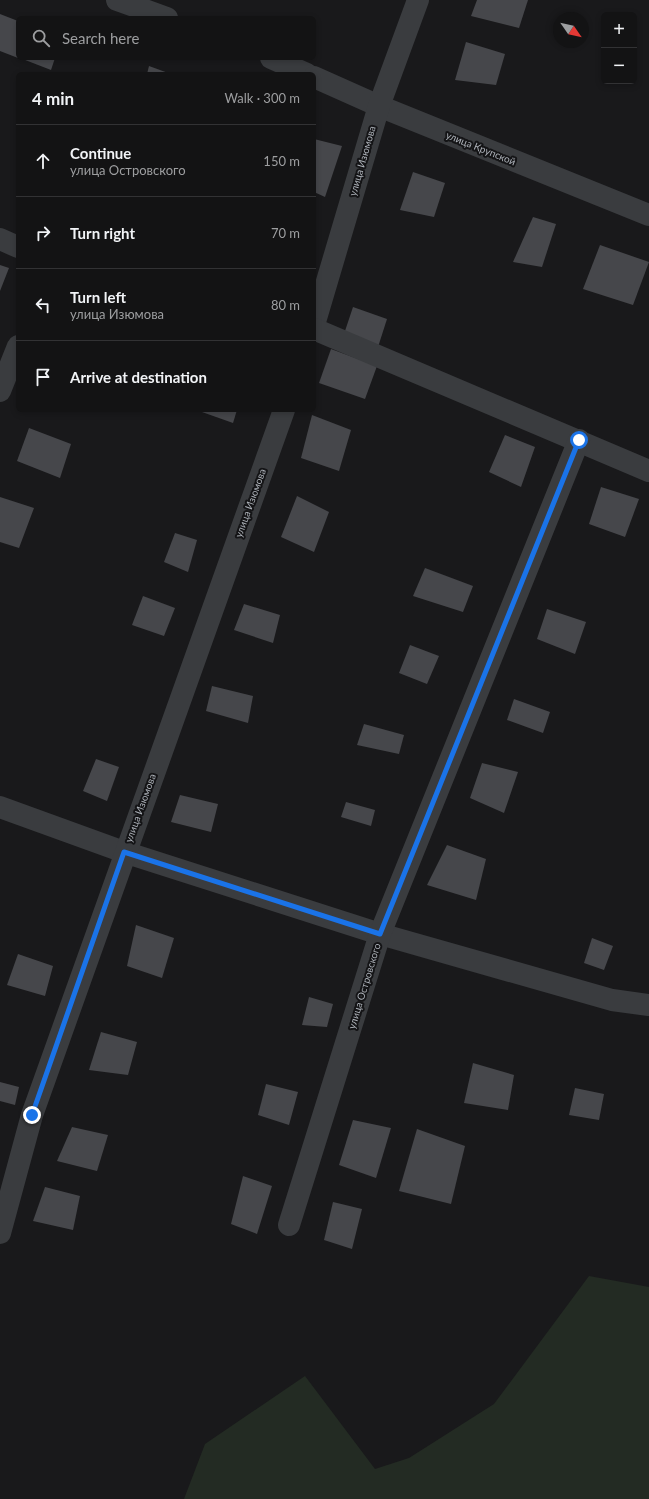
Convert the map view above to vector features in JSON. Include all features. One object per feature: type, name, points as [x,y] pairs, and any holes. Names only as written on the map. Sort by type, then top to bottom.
[{"type":"street","points":[[117,0],[161,16]]},
{"type":"street","name":"улица Изюмова","points":[[316,318],[379,106],[418,0]]},
{"type":"street","points":[[276,60],[302,72]]},
{"type":"street","name":"улица Крупской","points":[[316,78],[379,106],[649,215]]},
{"type":"street","points":[[0,239],[16,246]]},
{"type":"street","points":[[316,330],[579,440],[649,471]]},
{"type":"street","points":[[0,391],[16,351]]},
{"type":"street","name":"улица Изюмова","points":[[0,1233],[32,1115],[124,852],[283,412]]},
{"type":"street","name":"улица Островского","points":[[289,1225],[380,934],[579,440]]},
{"type":"street","points":[[0,807],[124,852],[380,934],[612,1000],[649,1005]]},
{"type":"shaded area","points":[[589,1276],[649,1287],[649,1499],[184,1499],[205,1444],[305,1376],[375,1469],[409,1458],[494,1404]]},
{"type":"building","points":[[477,0],[528,0],[519,28],[471,16]]},
{"type":"building","points":[[0,14],[16,20],[16,57],[0,51]]},
{"type":"building","points":[[466,42],[505,54],[496,85],[455,80]]},
{"type":"building","points":[[25,60],[54,60],[51,70]]},
{"type":"building","points":[[149,66],[166,72],[148,72]]},
{"type":"building","points":[[316,140],[342,146],[325,197],[316,193]]},
{"type":"building","points":[[413,172],[445,183],[434,217],[400,210]]},
{"type":"building","points":[[533,217],[556,224],[542,267],[513,262]]},
{"type":"building","points":[[600,245],[649,262],[633,305],[583,289]]},
{"type":"building","points":[[0,265],[9,268],[0,291]]},
{"type":"building","points":[[353,307],[387,319],[378,347],[344,334]]},
{"type":"building","points":[[331,349],[377,366],[365,399],[319,383]]},
{"type":"building","points":[[202,412],[236,412],[233,423]]},
{"type":"building","points":[[312,415],[351,430],[339,471],[301,458]]},
{"type":"building","points":[[29,428],[71,444],[60,478],[17,461]]},
{"type":"building","points":[[505,435],[535,447],[521,487],[489,472]]},
{"type":"building","points":[[601,487],[639,499],[625,537],[589,524]]},
{"type":"building","points":[[297,496],[329,512],[314,552],[281,537]]},
{"type":"building","points":[[0,497],[34,508],[19,548],[0,542]]},
{"type":"building","points":[[175,533],[197,540],[188,572],[164,562]]},
{"type":"building","points":[[425,568],[473,586],[463,612],[413,596]]},
{"type":"building","points":[[143,596],[175,608],[164,636],[132,625]]},
{"type":"building","points":[[244,604],[280,615],[273,643],[234,630]]},
{"type":"building","points":[[547,609],[586,622],[575,654],[537,639]]},
{"type":"building","points":[[410,645],[439,656],[427,684],[399,673]]},
{"type":"building","points":[[212,686],[253,696],[248,723],[206,711]]},
{"type":"building","points":[[514,699],[550,712],[543,733],[507,720]]},
{"type":"building","points":[[364,724],[404,735],[399,754],[357,745]]},
{"type":"building","points":[[96,759],[119,767],[107,801],[83,791]]},
{"type":"building","points":[[482,763],[518,772],[504,813],[470,798]]},
{"type":"building","points":[[180,795],[218,804],[211,832],[171,822]]},
{"type":"building","points":[[346,802],[375,810],[371,826],[341,817]]},
{"type":"building","points":[[447,845],[486,859],[476,900],[427,885]]},
{"type":"building","points":[[136,925],[174,938],[162,978],[127,966]]},
{"type":"building","points":[[592,938],[613,946],[604,970],[584,963]]},
{"type":"building","points":[[18,954],[53,966],[45,996],[7,985]]},
{"type":"building","points":[[309,997],[333,1004],[327,1027],[302,1025]]},
{"type":"building","points":[[101,1032],[137,1042],[128,1075],[89,1070]]},
{"type":"building","points":[[473,1063],[514,1075],[508,1110],[464,1103]]},
{"type":"building","points":[[0,1082],[19,1087],[15,1105],[0,1101]]},
{"type":"building","points":[[266,1084],[298,1092],[289,1125],[258,1115]]},
{"type":"building","points":[[575,1088],[604,1094],[599,1120],[569,1115]]},
{"type":"building","points":[[353,1120],[391,1128],[376,1178],[339,1165]]},
{"type":"building","points":[[72,1127],[108,1135],[97,1171],[57,1161]]},
{"type":"building","points":[[417,1129],[465,1146],[451,1204],[399,1191]]},
{"type":"building","points":[[243,1176],[272,1186],[257,1234],[231,1224]]},
{"type":"building","points":[[45,1187],[80,1196],[73,1230],[33,1221]]},
{"type":"building","points":[[333,1202],[362,1209],[352,1249],[324,1240]]},
{"type":"route","points":[[32,1115],[124,852],[380,934],[579,440]]}]
